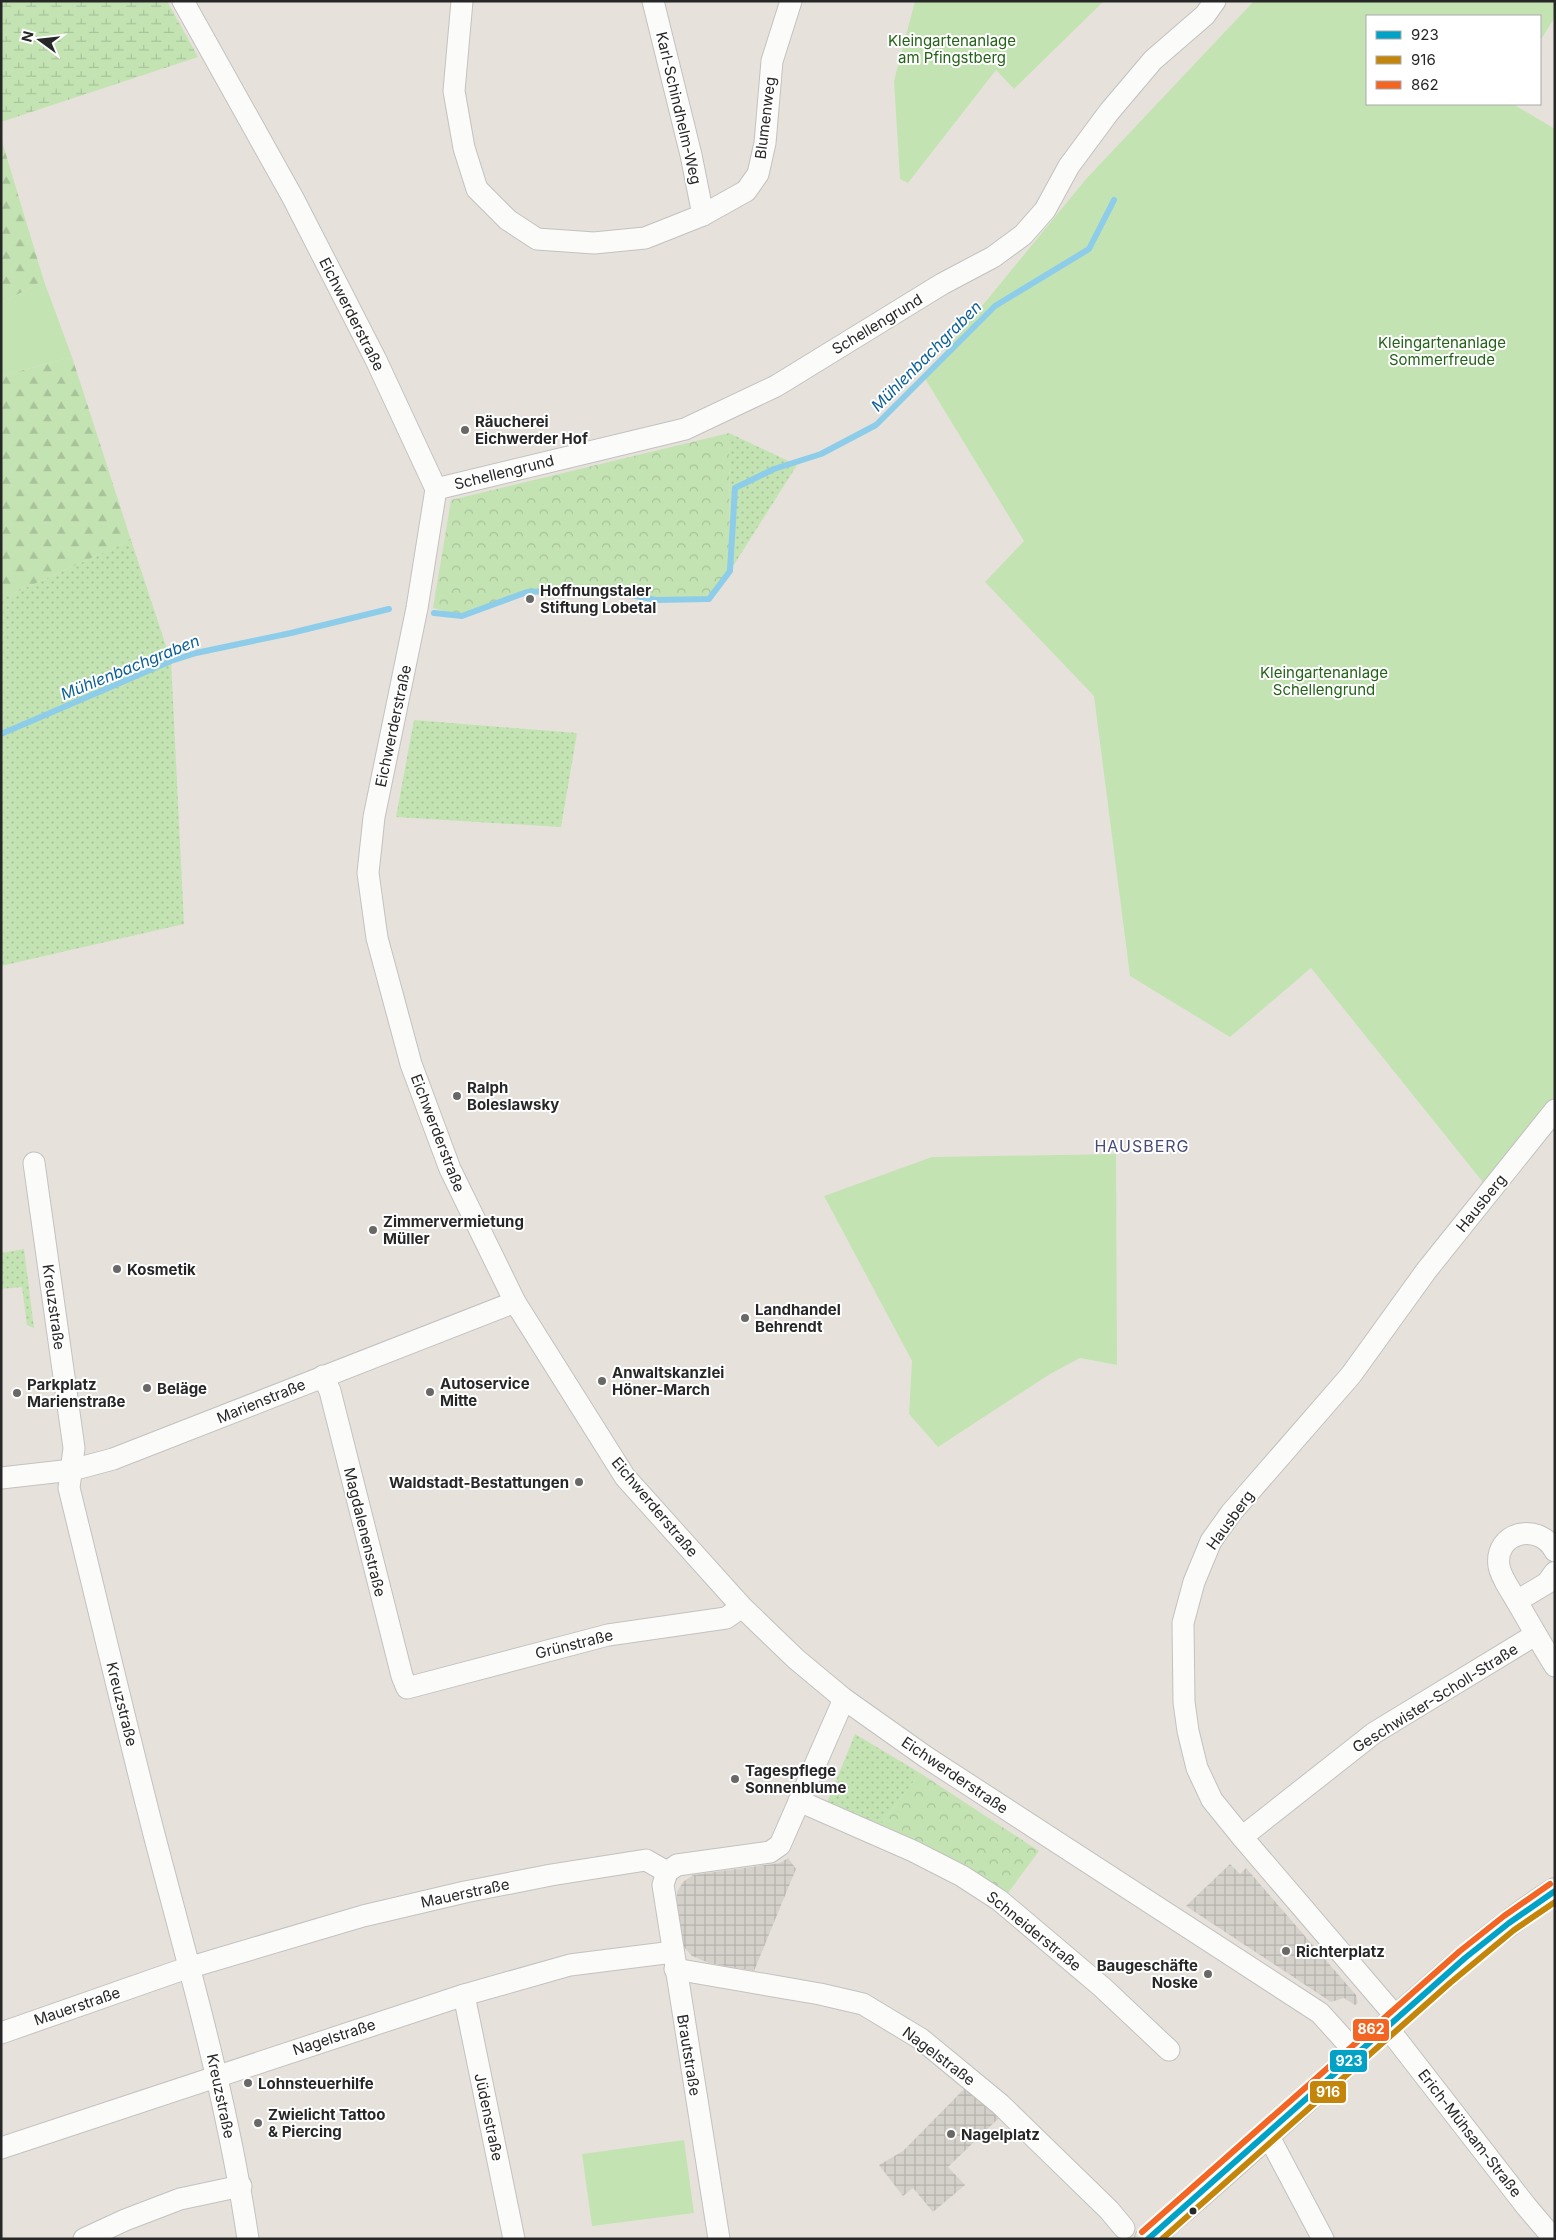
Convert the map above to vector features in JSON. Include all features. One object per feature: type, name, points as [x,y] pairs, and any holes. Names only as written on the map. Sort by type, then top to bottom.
[{"type":"main road","points":[[1148,2239],[1268,2135],[1392,2023],[1510,1922],[1555,1891]]},
{"type":"street","name":"Eichwerderstraße","points":[[183,1],[293,198],[376,360],[436,489],[417,608],[374,817],[368,873],[377,938],[411,1064],[450,1169],[515,1302],[625,1477],[742,1607],[796,1659],[844,1699],[955,1776],[1320,2013],[1357,2054]]},
{"type":"street","name":"Blumenweg","points":[[462,1],[454,91],[464,148],[477,189],[508,220],[536,239],[594,243],[645,238],[703,215],[746,191],[758,174],[764,143],[772,60],[791,1]]},
{"type":"street","name":"Karl-Schindhelm-Weg","points":[[653,1],[691,155],[703,215]]},
{"type":"street","name":"Schellengrund","points":[[436,489],[685,429],[776,386],[926,294],[993,257],[1023,235],[1045,210],[1069,166],[1109,112],[1153,60],[1205,15],[1215,1]]},
{"type":"street","name":"Hausberg","points":[[1392,2023],[1212,1800],[1197,1768],[1188,1731],[1184,1702],[1183,1623],[1194,1582],[1210,1541],[1231,1513],[1351,1375],[1426,1271],[1555,1110]]},
{"type":"street","name":"Kreuzstraße","points":[[34,1163],[74,1448],[69,1488],[155,1837],[218,2075],[241,2186],[248,2239]]},
{"type":"street","name":"Marienstraße","points":[[1,1478],[72,1470],[113,1459],[515,1302]]},
{"type":"street","name":"Magdalenenstraße","points":[[323,1376],[330,1391],[402,1676],[407,1688]]},
{"type":"street","points":[[1555,1551],[1550,1542],[1534,1533],[1516,1535],[1503,1547],[1500,1555],[1501,1573],[1535,1635],[1555,1666]]},
{"type":"street","points":[[1517,1602],[1547,1583],[1555,1572]]},
{"type":"street","name":"Grünstraße","points":[[407,1688],[608,1635],[726,1618],[742,1607]]},
{"type":"street","name":"Geschwister-Scholl-Straße","points":[[1242,1837],[1374,1733],[1535,1635]]},
{"type":"street","points":[[667,1872],[677,1865],[770,1852],[780,1845],[844,1699]]},
{"type":"street","name":"Schneiderstraße","points":[[800,1801],[913,1851],[962,1876],[999,1900],[1102,1987],[1169,2050]]},
{"type":"street","name":"Mauerstraße","points":[[1,2033],[190,1967],[363,1916],[465,1892],[551,1875],[646,1860],[667,1872]]},
{"type":"street","name":"Brautstraße","points":[[667,1872],[663,1885],[719,2239]]},
{"type":"street","name":"Nagelstraße","points":[[1,2148],[464,1995],[570,1966],[674,1960],[863,2004],[921,2039],[1000,2104],[1124,2228]]},
{"type":"street","name":"Jüdenstraße","points":[[464,1995],[514,2239]]},
{"type":"street","name":"Erich-Mühsam-Straße","points":[[1392,2023],[1526,2206],[1554,2239]]},
{"type":"street","points":[[1268,2135],[1323,2239]]},
{"type":"street","points":[[84,2239],[124,2220],[180,2199],[241,2186]]},
{"type":"green space","points":[[1,1],[167,1],[198,57],[1,122]]},
{"type":"green space","name":"Kleingartenanlage am Pfingstberg","points":[[915,1],[1104,1],[1014,89],[996,70],[908,183],[900,179],[894,81]]},
{"type":"green space","points":[[1254,1],[1555,1],[1555,17],[1541,39],[1541,15],[1366,15],[1366,105],[1515,105],[1555,129],[1555,1111],[1490,1191],[1311,968],[1230,1037],[1130,976],[1094,696],[985,582],[1024,541],[924,377],[1086,179]]},
{"type":"green space","points":[[1,138],[44,281],[1,303]]},
{"type":"green space","points":[[44,281],[72,357],[1,376],[1,303]]},
{"type":"green space","points":[[72,357],[131,540],[1,599],[1,376]]},
{"type":"green space","points":[[729,433],[797,465],[730,571]]},
{"type":"green space","points":[[729,433],[730,571],[709,599],[656,600],[602,589],[527,592],[462,616],[433,608],[451,500]]},
{"type":"green space","points":[[131,540],[171,661],[184,924],[1,966],[1,599]]},
{"type":"green space","points":[[414,720],[577,733],[561,827],[396,817]]},
{"type":"green space","points":[[1116,1154],[1117,1365],[1080,1358],[1050,1374],[938,1447],[909,1414],[912,1361],[824,1196],[932,1157]]},
{"type":"green space","points":[[24,1249],[34,1328],[27,1325],[22,1287],[1,1289],[1,1253]]},
{"type":"green space","points":[[855,1734],[920,1773],[879,1827],[827,1803]]},
{"type":"green space","points":[[920,1773],[1039,1851],[1005,1897],[879,1827]]},
{"type":"green space","points":[[684,2140],[694,2213],[592,2226],[582,2154]]},
{"type":"shaded area","points":[[788,1858],[796,1869],[754,1971],[709,1963],[692,1956],[683,1946],[676,1902],[677,1892],[683,1882],[693,1875],[780,1863]]},
{"type":"shaded area","name":"Richterplatz","points":[[1230,1864],[1240,1874],[1246,1868],[1356,1995],[1358,2003],[1355,2005],[1344,1998],[1331,2002],[1186,1906]]},
{"type":"shaded area","name":"Nagelplatz","points":[[967,2086],[1000,2117],[948,2167],[965,2185],[933,2212],[913,2188],[903,2196],[879,2165],[903,2151]]},
{"type":"waterway","name":"Mühlenbachgraben","points":[[434,613],[462,616],[527,592],[602,589],[656,600],[709,599],[730,571],[735,488],[774,469],[821,454],[876,425],[995,306],[1089,249],[1114,200]]},
{"type":"waterway","name":"Mühlenbachgraben","points":[[1,734],[171,661],[196,653],[291,633],[389,609]]},
{"type":"transit line","name":"862","points":[[1142,2232],[1460,1951],[1504,1916],[1550,1884]]},
{"type":"transit line","name":"923","points":[[1148,2239],[1465,1958],[1509,1923],[1555,1891]]},
{"type":"transit line","name":"916","points":[[1162,2239],[1450,1983],[1514,1930],[1555,1902]]},
{"type":"place","name":"Räucherei Eichwerder Hof","points":[[465,430]]},
{"type":"place","name":"Hoffnungstaler Stiftung Lobetal","points":[[530,599]]},
{"type":"place","name":"Ralph Boleslawsky","points":[[457,1096]]},
{"type":"place","name":"Zimmervermietung Müller","points":[[373,1230]]},
{"type":"place","name":"Kosmetik","points":[[117,1269]]},
{"type":"place","name":"Landhandel Behrendt","points":[[745,1318]]},
{"type":"place","name":"Anwaltskanzlei Höner-March","points":[[602,1381]]},
{"type":"place","name":"Beläge","points":[[147,1388]]},
{"type":"place","name":"Autoservice Mitte","points":[[430,1392]]},
{"type":"place","name":"Parkplatz Marienstraße","points":[[17,1393]]},
{"type":"place","name":"Waldstadt-Bestattungen","points":[[579,1482]]},
{"type":"place","name":"Tagespflege Sonnenblume","points":[[735,1779]]},
{"type":"place","name":"Richterplatz","points":[[1286,1951]]},
{"type":"place","name":"Baugeschäfte Noske","points":[[1208,1974]]},
{"type":"place","name":"Lohnsteuerhilfe","points":[[248,2083]]},
{"type":"place","name":"Zwielicht Tattoo & Piercing","points":[[258,2123]]},
{"type":"place","name":"Nagelplatz","points":[[951,2134]]},
{"type":"district","name":"HAUSBERG","points":[[1142,1146]]},
{"type":"park label","name":"Kleingartenanlage Sommerfreude","points":[[1442,350]]},
{"type":"park label","name":"Kleingartenanlage Schellengrund","points":[[1324,680]]}]
